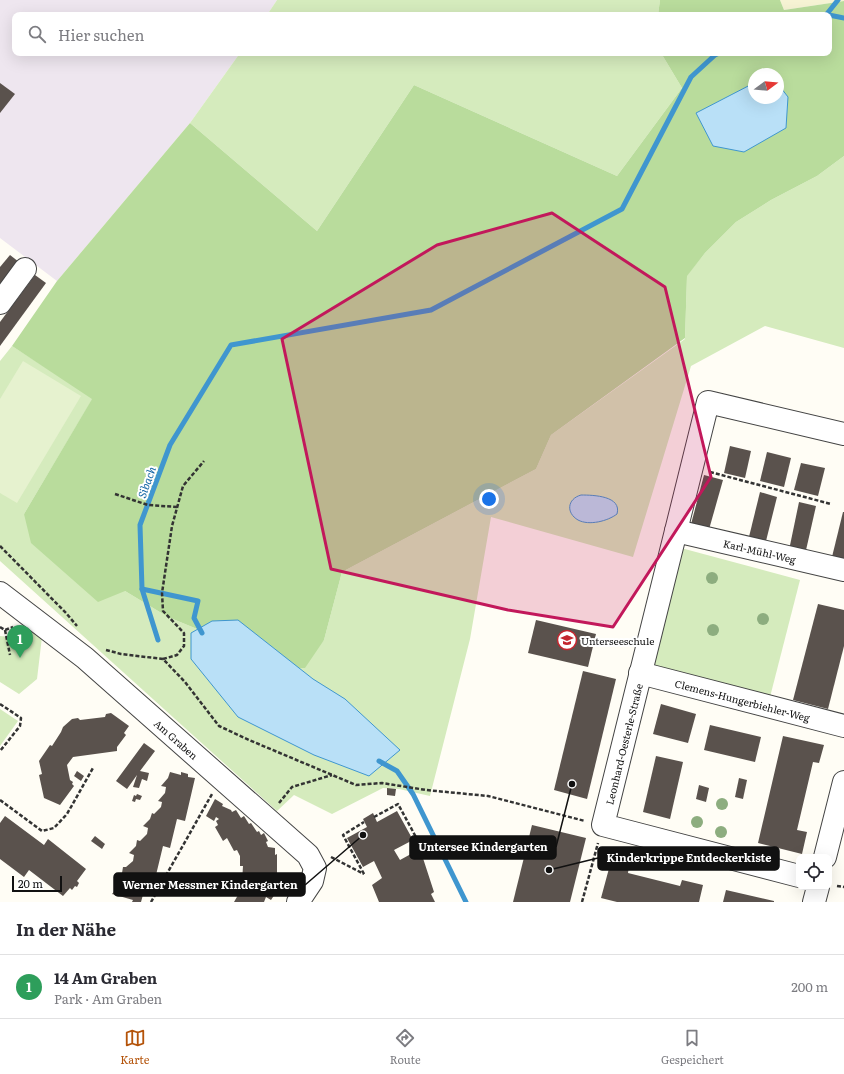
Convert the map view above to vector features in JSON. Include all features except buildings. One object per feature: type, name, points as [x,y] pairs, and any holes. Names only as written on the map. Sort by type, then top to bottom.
[{"type":"street","points":[[0,303],[25,269]]},
{"type":"street","name":"Leonhard-Oesterle-Straße","points":[[603,825],[708,402],[844,434]]},
{"type":"street","name":"Karl-Mühl-Weg","points":[[676,531],[844,570]]},
{"type":"street","name":"Am Graben","points":[[0,592],[85,658],[308,855],[315,868],[312,881],[298,902]]},
{"type":"street","name":"Clemens-Hungerbiehler-Weg","points":[[640,673],[844,726]]},
{"type":"street","points":[[826,854],[841,806],[844,782]]},
{"type":"street","points":[[603,825],[796,875]]},
{"type":"street","points":[[814,902],[817,890]]},
{"type":"path","points":[[100,648],[122,654],[163,659],[177,655],[184,646],[184,633],[163,611],[162,593],[172,526],[183,486],[204,461]]},
{"type":"path","points":[[692,467],[831,504]]},
{"type":"path","points":[[115,494],[148,505],[177,507]]},
{"type":"path","points":[[0,546],[80,629]]},
{"type":"path","points":[[5,630],[10,655]]},
{"type":"path","points":[[163,659],[185,682],[219,726],[356,785],[382,783],[426,790],[488,796],[603,825],[582,902]]},
{"type":"path","points":[[0,704],[21,718],[20,726],[0,751]]},
{"type":"path","points":[[0,800],[42,831],[54,828],[68,814],[93,768]]},
{"type":"path","points":[[266,818],[292,786],[333,775]]},
{"type":"path","points":[[151,902],[221,778]]},
{"type":"path","points":[[374,817],[398,804],[417,839]]},
{"type":"path","points":[[328,856],[334,857],[364,874],[342,835],[364,822]]},
{"type":"highlighted area","points":[[552,213],[665,287],[711,477],[613,627],[508,610],[331,569],[282,339],[437,245]]},
{"type":"shaded area","points":[[0,0],[277,0],[269,12],[12,12],[12,56],[238,56],[190,123],[57,281],[0,238]]},
{"type":"shaded area","points":[[780,0],[844,0],[844,1],[784,10]]},
{"type":"green space","points":[[277,0],[660,0],[658,12],[269,12]]},
{"type":"green space","points":[[660,0],[780,0],[784,10],[844,1],[844,156],[817,176],[771,200],[736,222],[705,253],[687,276],[685,338],[551,435],[536,469],[342,572],[324,640],[305,668],[292,668],[168,617],[125,591],[98,602],[31,543],[24,514],[92,399],[12,346],[57,281],[190,123],[317,231],[414,85],[617,176],[682,88],[663,56],[832,56],[832,12],[658,12]]},
{"type":"green space","points":[[238,56],[663,56],[682,88],[617,176],[414,85],[317,231],[190,123]]},
{"type":"green space","points":[[844,156],[844,348],[765,326],[691,366],[633,557],[491,517],[470,639],[430,796],[399,789],[383,788],[332,814],[294,795],[277,811],[0,561],[0,361],[12,346],[93,398],[24,514],[125,591],[168,617],[292,668],[324,640],[342,572],[536,469],[551,435],[685,339],[687,275],[705,253],[736,222],[771,200],[817,176]]},
{"type":"green space","points":[[23,361],[81,396],[17,503],[0,493],[0,399]]},
{"type":"green space","points":[[681,548],[800,580],[770,697],[653,670]]},
{"type":"green space","points":[[21,626],[42,637],[37,679],[19,694],[0,682],[0,636],[10,637]]},
{"type":"green space","points":[[0,709],[18,721],[0,746]]},
{"type":"water","points":[[748,86],[748,104],[784,104],[784,92],[788,97],[786,128],[744,152],[713,146],[696,113]]},
{"type":"water","points":[[581,495],[599,496],[611,500],[615,503],[617,514],[609,519],[593,523],[578,520],[571,514],[570,506],[576,497]]},
{"type":"water","points":[[238,620],[313,679],[345,699],[400,750],[369,776],[314,755],[238,717],[191,659],[191,633],[212,621]]},
{"type":"waterway","points":[[828,12],[838,0]]},
{"type":"waterway","points":[[832,16],[844,18]]},
{"type":"waterway","name":"Sibach","points":[[158,640],[142,589],[140,525],[170,445],[231,345],[431,310],[622,209],[691,77],[714,56]]},
{"type":"waterway","points":[[142,589],[198,601],[194,618],[202,633]]},
{"type":"waterway","points":[[379,761],[397,771],[413,794],[466,902]]},
{"type":"place","name":"Unterseeschule","points":[[567,640]]},
{"type":"place","name":"14 Am Graben","points":[[20,658]]},
{"type":"place","name":"Untersee Kindergarten","points":[[572,784]]},
{"type":"place","name":"Werner Messmer Kindergarten","points":[[363,835]]},
{"type":"place","name":"Kinderkrippe Entdeckerkiste","points":[[549,870]]}]
